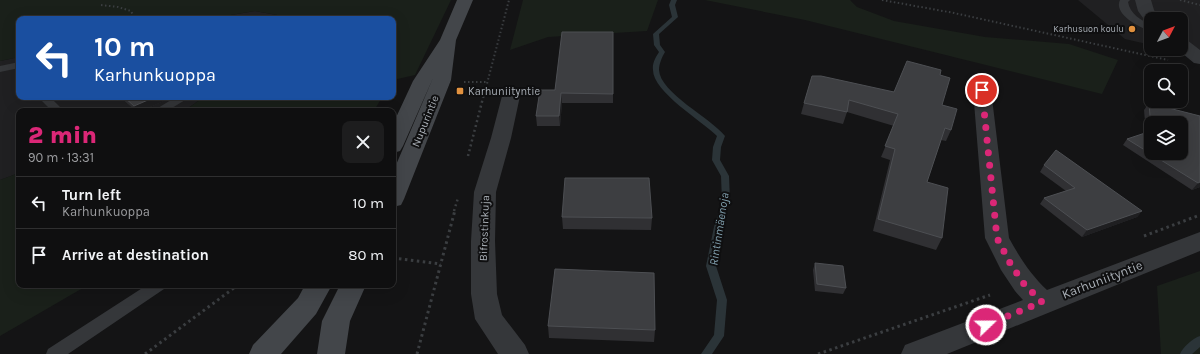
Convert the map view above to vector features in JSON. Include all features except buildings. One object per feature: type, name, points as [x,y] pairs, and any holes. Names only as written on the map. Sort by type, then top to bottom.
[{"type":"main road","name":"Nupurintie","points":[[396,139],[422,81],[448,40],[465,0]]},
{"type":"main road","name":"Nupurintie","points":[[396,192],[442,80],[448,40]]},
{"type":"main road","points":[[263,354],[307,306],[317,288]]},
{"type":"main road","points":[[331,354],[336,321],[352,288]]},
{"type":"street","points":[[1143,0],[1147,12]]},
{"type":"street","points":[[1188,50],[1200,59]]},
{"type":"street","points":[[982,90],[997,238],[1010,263],[1024,284],[1042,302]]},
{"type":"street","name":"Bifrostinkuja","points":[[511,96],[501,138],[485,192],[483,241],[484,294],[489,319],[515,354]]},
{"type":"street","name":"Karhuniityntie","points":[[915,354],[1042,302],[1200,241]]},
{"type":"lane","points":[[1125,0],[1122,5],[1132,18],[1144,25]]},
{"type":"lane","points":[[0,69],[16,65]]},
{"type":"lane","points":[[47,100],[55,108]]},
{"type":"lane","points":[[164,108],[179,100]]},
{"type":"lane","points":[[54,354],[154,288]]},
{"type":"path","points":[[468,158],[509,0]]},
{"type":"path","points":[[882,0],[1000,22],[1174,61]]},
{"type":"path","points":[[1180,0],[1200,5]]},
{"type":"path","points":[[1192,0],[1197,4]]},
{"type":"path","points":[[101,5],[118,7],[131,11],[133,16]]},
{"type":"path","points":[[463,82],[487,82]]},
{"type":"path","points":[[417,354],[458,196]]},
{"type":"path","points":[[396,258],[441,264]]},
{"type":"path","points":[[145,354],[234,288]]},
{"type":"shaded area","points":[[0,0],[451,0],[415,75],[396,79],[396,16],[282,16],[255,11],[225,16],[16,16],[16,58],[0,61]]},
{"type":"shaded area","points":[[523,0],[658,0],[647,31],[548,37],[510,50]]},
{"type":"shaded area","points":[[705,0],[850,0],[857,7],[894,21],[985,37],[1069,44],[1118,60],[1102,94],[805,20]]},
{"type":"shaded area","name":"Karhusuon koulu","points":[[1078,0],[1200,0],[1200,55],[1188,53],[1188,12],[1144,12],[1144,43],[1125,39]]},
{"type":"shaded area","points":[[255,11],[282,16],[225,16]]},
{"type":"shaded area","points":[[16,58],[16,100],[200,100],[188,108],[16,108],[16,174],[0,180],[0,61]]},
{"type":"shaded area","points":[[200,100],[380,100],[376,108],[188,108]]},
{"type":"shaded area","points":[[16,174],[16,288],[83,288],[0,336],[0,180]]},
{"type":"shaded area","points":[[1200,271],[1200,354],[1161,354],[1157,286]]},
{"type":"waterway","name":"Rintinmäenoja","points":[[674,0],[672,5],[675,17],[656,34],[657,45],[662,52],[657,64],[656,72],[666,89],[680,104],[721,136],[717,147],[716,160],[725,176],[726,201],[718,227],[711,266],[722,300],[719,336],[706,354]]},
{"type":"waterway","points":[[1185,354],[1200,340]]},
{"type":"place","name":"Karhusuon koulu","points":[[1132,29]]},
{"type":"place","name":"Karhuniityntie","points":[[460,91]]},
{"type":"route","points":[[982,90],[997,238],[1010,263],[1024,284],[1042,302],[986,325]]}]
